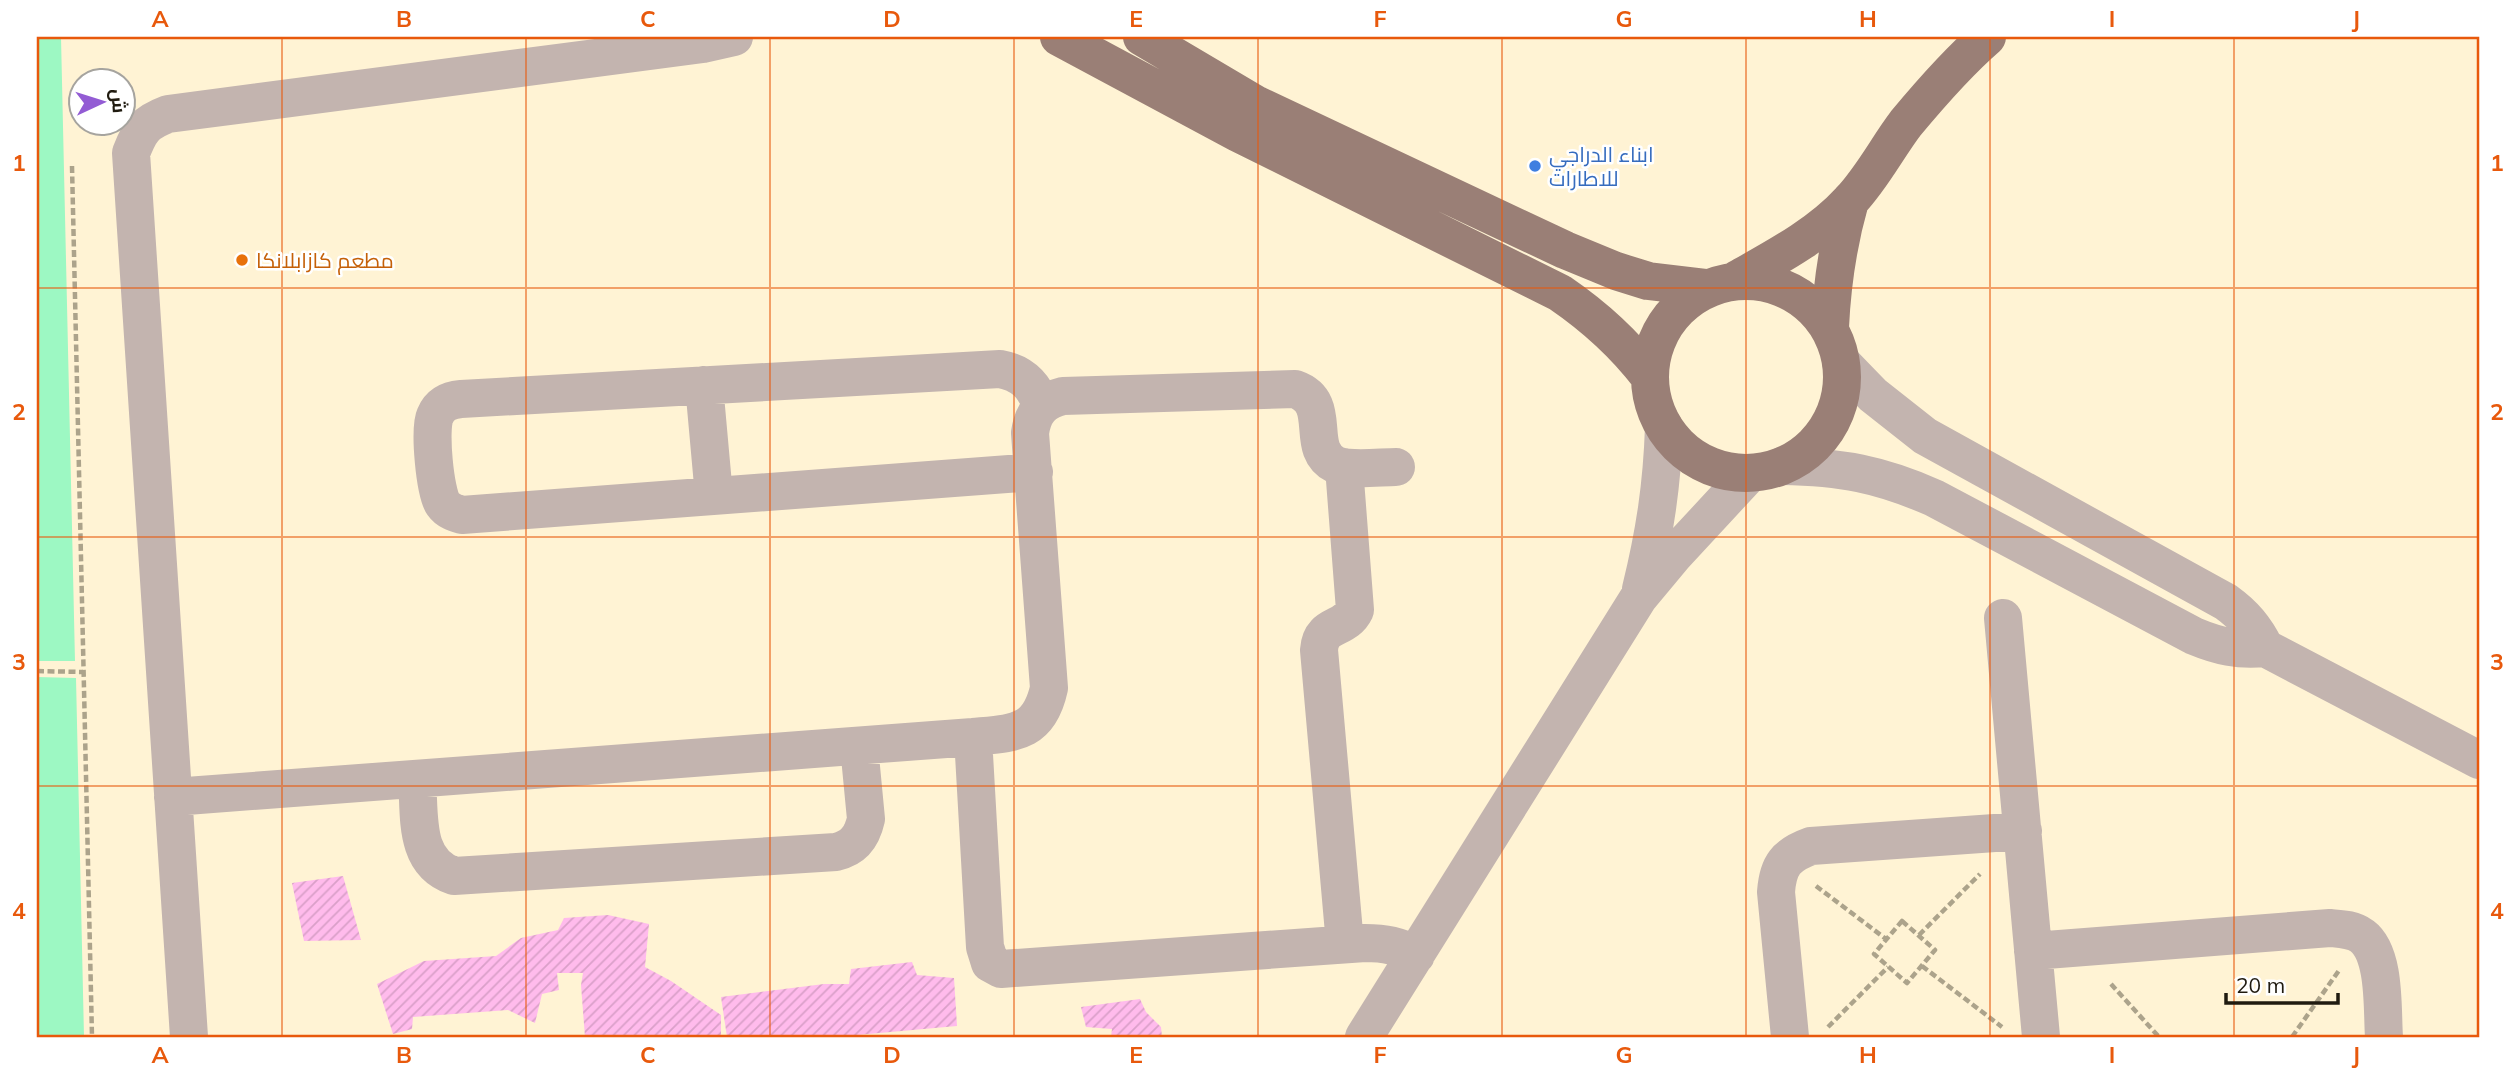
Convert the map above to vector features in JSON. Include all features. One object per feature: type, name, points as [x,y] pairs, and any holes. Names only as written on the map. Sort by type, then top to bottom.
[{"type":"main road","points":[[1059,37],[1238,133],[1560,293],[1608,328],[1630,350],[1649,376]]},
{"type":"main road","points":[[1142,37],[1257,105],[1565,250],[1616,271],[1648,281],[1721,284],[1763,281],[1790,290],[1812,306],[1835,345]]},
{"type":"main road","points":[[1850,201],[1832,284],[1835,345],[1842,388],[1836,413],[1823,436],[1804,454],[1766,470],[1724,471],[1701,462],[1680,447],[1664,427],[1653,402],[1649,376],[1654,349],[1666,323],[1683,303],[1776,258],[1850,201],[1907,123],[1968,53],[1987,37]]},
{"type":"street","points":[[189,1037],[131,153],[139,132],[153,120],[168,114],[703,44],[734,37]]},
{"type":"street","points":[[1835,345],[1873,395],[1925,436],[2226,602],[2242,614],[2256,630],[2265,648]]},
{"type":"street","points":[[1034,472],[462,515],[451,512],[442,503],[438,492],[432,428],[434,416],[440,407],[450,400],[1000,369],[1010,371],[1029,383],[1041,405]]},
{"type":"street","points":[[704,385],[714,496]]},
{"type":"street","points":[[173,797],[859,746],[1020,731],[1034,722],[1045,708],[1049,688],[1030,433],[1035,413],[1041,405],[1063,396],[1295,389],[1311,398],[1317,410],[1322,452],[1329,460],[1344,467],[1396,467]]},
{"type":"street","points":[[1639,597],[1654,536],[1662,479],[1664,427]]},
{"type":"street","points":[[1344,467],[1355,610],[1348,621],[1328,630],[1319,642],[1319,650],[1345,944]]},
{"type":"street","points":[[1364,1037],[1639,597],[1674,555],[1766,470],[1826,467],[1861,472],[1899,482],[2194,636],[2232,648],[2265,648],[2479,760]]},
{"type":"street","points":[[2003,618],[2033,951],[2023,1033]]},
{"type":"street","points":[[973,737],[985,947],[990,963],[1001,970],[1345,944],[1384,943],[1416,955]]},
{"type":"street","points":[[417,779],[426,854],[433,865],[454,876],[836,852],[853,845],[864,830],[866,819],[859,746]]},
{"type":"street","points":[[1790,1037],[1776,892],[1777,876],[1784,862],[1796,852],[1811,846],[2023,831]]},
{"type":"street","points":[[2033,951],[2330,928],[2347,929],[2362,937],[2373,950],[2379,966],[2384,1037]]},
{"type":"path","points":[[72,166],[92,1037]]},
{"type":"path","points":[[37,671],[83,672]]},
{"type":"path","points":[[1919,935],[2023,831]]},
{"type":"path","points":[[1784,862],[1886,939]]},
{"type":"path","points":[[1902,921],[1935,950],[1907,983],[1874,954],[1886,939],[1902,921]]},
{"type":"path","points":[[2292,1037],[2362,937]]},
{"type":"path","points":[[2077,948],[2159,1037]]},
{"type":"path","points":[[1922,966],[2023,1033]]},
{"type":"path","points":[[1826,1028],[1888,967]]},
{"type":"green space","points":[[37,37],[61,37],[75,661],[37,661]]},
{"type":"green space","points":[[37,677],[76,678],[84,1037],[37,1037]]},
{"type":"building","points":[[343,876],[361,940],[304,941],[292,883]]},
{"type":"building","points":[[608,915],[649,924],[645,967],[721,1015],[721,1037],[585,1037],[581,985],[583,973],[557,973],[559,990],[542,994],[535,1023],[508,1010],[413,1017],[412,1029],[393,1034],[377,984],[424,961],[496,956],[521,938],[558,930],[564,918]]},
{"type":"building","points":[[912,962],[917,975],[954,978],[957,1026],[835,1037],[727,1037],[721,997],[824,984],[849,984],[851,969]]},
{"type":"building","points":[[1140,999],[1146,1012],[1161,1027],[1162,1037],[1111,1037],[1112,1029],[1086,1027],[1081,1007]]},
{"type":"place","name":"ابناء الدراجي للاطارات","points":[[1535,166]]},
{"type":"place","name":"مطعم كازابلانكا","points":[[242,260]]}]
